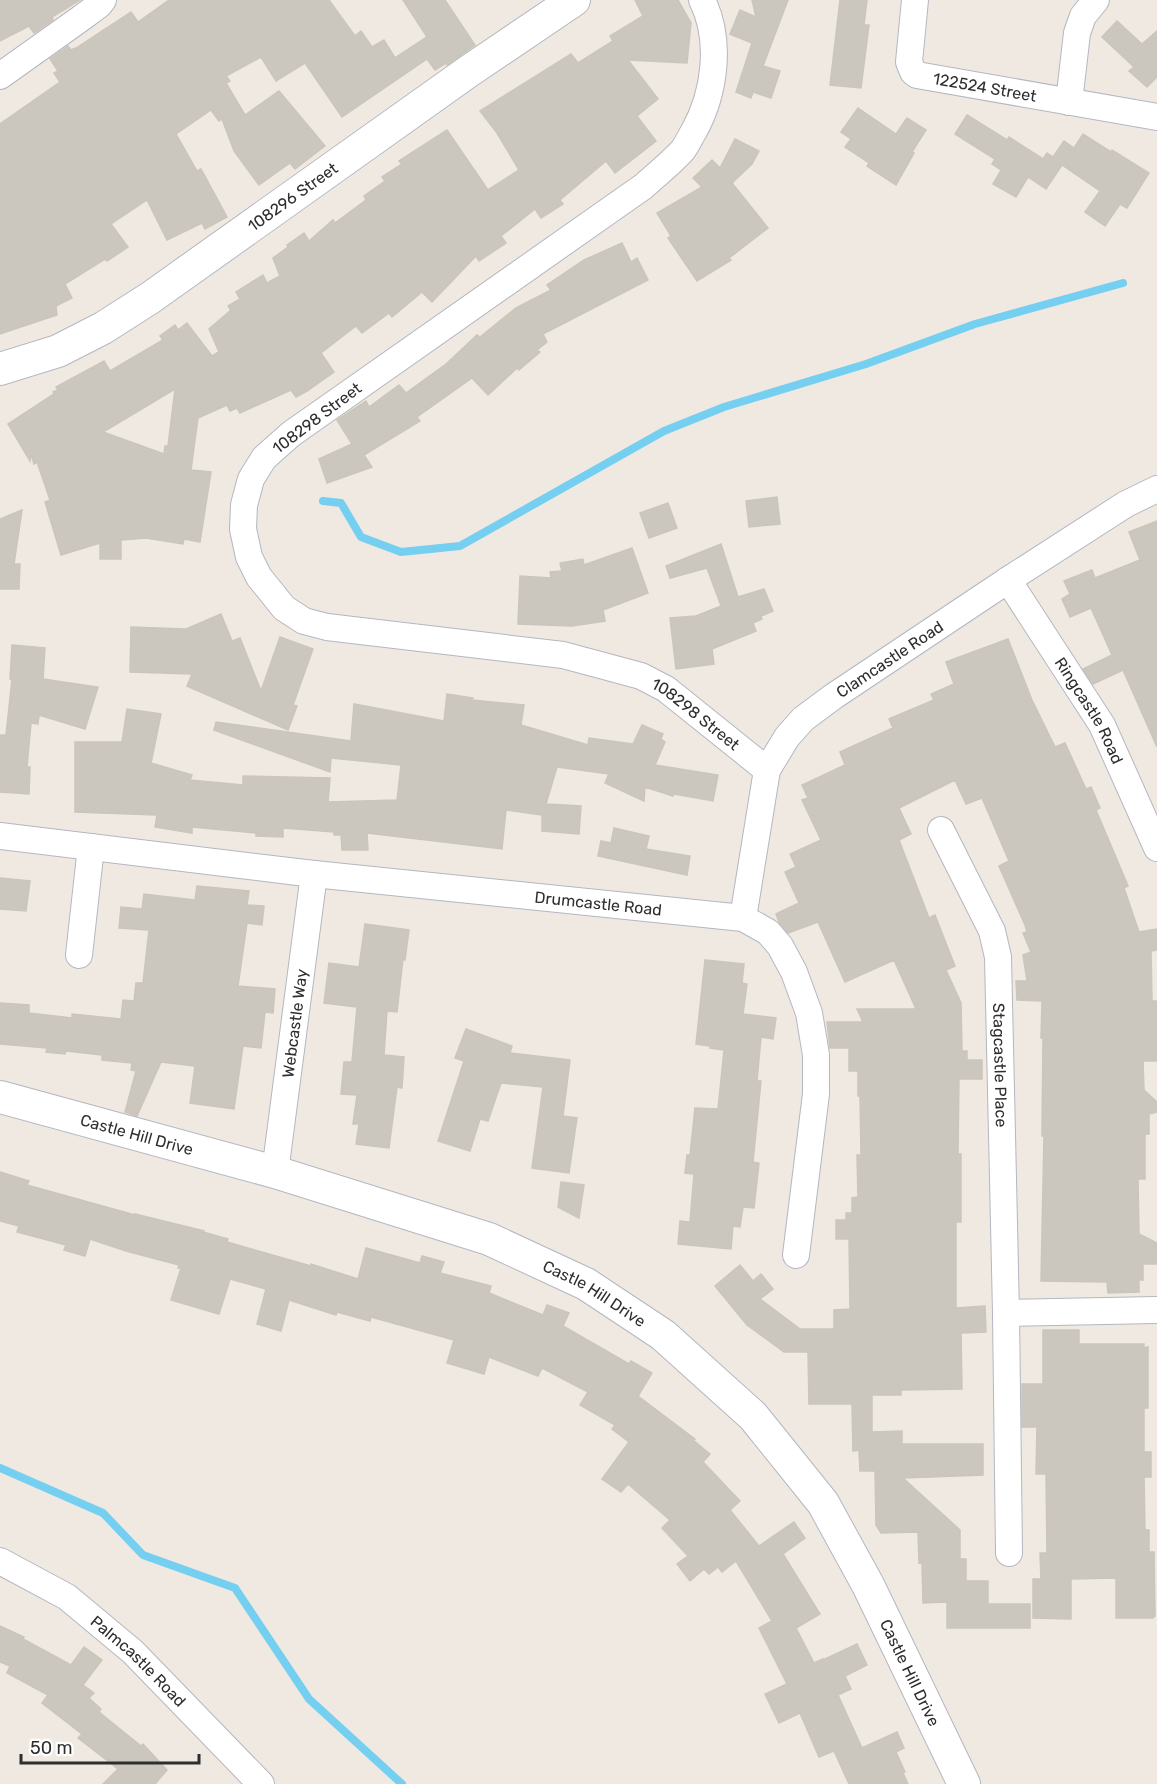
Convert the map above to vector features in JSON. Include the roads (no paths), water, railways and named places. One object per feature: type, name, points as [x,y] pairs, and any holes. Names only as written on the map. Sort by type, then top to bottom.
[{"type":"street","points":[[0,75],[80,19],[103,0]]},
{"type":"street","name":"108296 Street","points":[[0,369],[58,351],[103,328],[141,304],[469,71],[574,0]]},
{"type":"street","name":"108298 Street","points":[[702,0],[707,10],[714,44],[712,78],[704,112],[683,149],[644,186],[291,434],[264,458],[251,479],[244,505],[243,529],[249,557],[259,577],[284,608],[304,621],[327,627],[563,655],[641,676],[666,689],[767,770]]},
{"type":"street","name":"122524 Street","points":[[915,0],[909,62],[914,72],[921,77],[1157,117]]},
{"type":"street","points":[[1069,102],[1077,33],[1083,16],[1096,0]]},
{"type":"street","name":"Clamcastle Road","points":[[743,918],[767,770],[787,737],[803,719],[1008,580],[1126,504],[1157,489]]},
{"type":"street","name":"Ringcastle Road","points":[[1008,580],[1102,725],[1157,848]]},
{"type":"street","name":"Stagcastle Place","points":[[941,830],[992,931],[998,957],[1009,1553]]},
{"type":"street","name":"Drumcastle Road","points":[[0,836],[314,874],[743,918],[768,932],[780,946],[809,1013],[816,1055],[816,1094],[796,1255]]},
{"type":"street","points":[[79,955],[92,847]]},
{"type":"street","name":"Webcastle Way","points":[[274,1172],[314,874]]},
{"type":"street","name":"Castle Hill Drive","points":[[0,1097],[274,1172],[489,1239],[586,1284],[663,1335],[753,1416],[823,1503],[868,1585],[964,1784]]},
{"type":"street","points":[[1006,1313],[1157,1310]]},
{"type":"street","name":"Palmcastle Road","points":[[0,1562],[67,1597],[133,1652],[261,1784]]},
{"type":"waterway","points":[[323,501],[341,503],[361,537],[401,552],[460,546],[664,431],[724,407],[866,364],[975,324],[1123,283]]},
{"type":"waterway","points":[[0,1468],[103,1513],[143,1555],[235,1588],[309,1699],[402,1784]]}]
